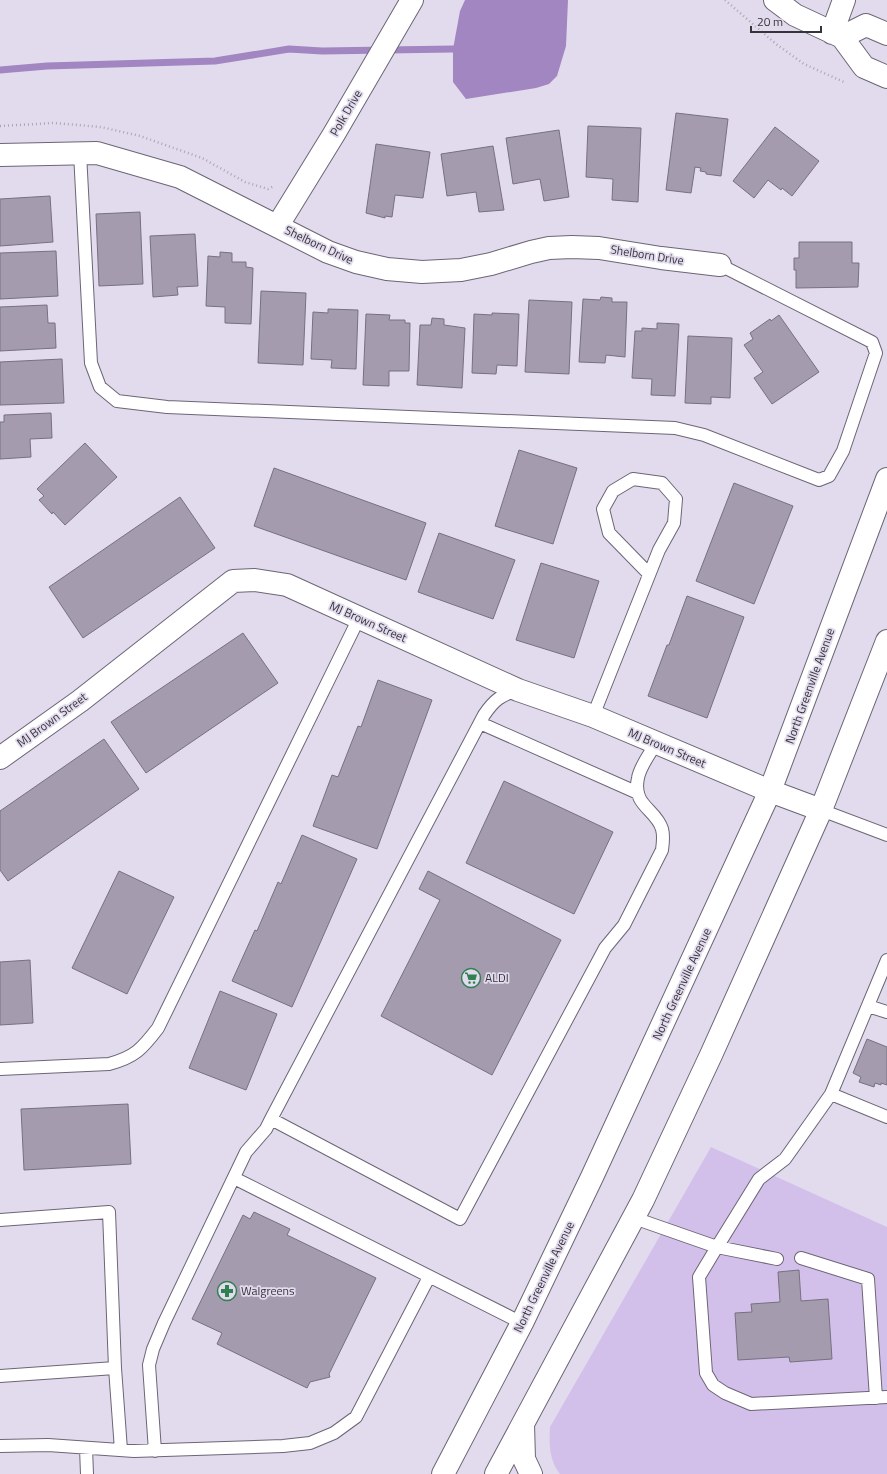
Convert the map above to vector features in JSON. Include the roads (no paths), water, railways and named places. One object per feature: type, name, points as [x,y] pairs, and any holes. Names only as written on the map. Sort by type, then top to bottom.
[{"type":"main road","points":[[775,0],[795,15],[837,35],[864,67],[887,77]]},
{"type":"main road","points":[[837,35],[844,0]]},
{"type":"main road","name":"Polk Drive","points":[[278,225],[334,134],[411,2]]},
{"type":"main road","points":[[837,35],[866,25],[887,34]]},
{"type":"main road","name":"Shelborn Drive","points":[[0,155],[97,153],[180,177],[278,225],[328,252],[356,262],[387,269],[422,272],[461,270],[550,248],[572,247],[599,248],[661,258],[720,265]]},
{"type":"main road","name":"North Greenville Avenue","points":[[443,1474],[522,1323],[592,1177],[770,791],[887,479]]},
{"type":"main road","name":"MJ Brown Street","points":[[0,758],[80,701],[233,581],[255,580],[287,586],[518,690],[593,716],[770,791],[821,810]]},
{"type":"main road","points":[[496,1474],[634,1218],[711,1055],[821,810],[887,641]]},
{"type":"main road","points":[[523,1423],[524,1459],[531,1474]]},
{"type":"lane","points":[[80,153],[91,363],[100,387],[117,401],[167,407],[675,428],[704,435],[819,480],[829,476],[844,451],[876,353],[872,342],[720,265]]},
{"type":"lane","points":[[593,716],[659,550],[674,523],[676,499],[662,483],[633,479],[613,491],[604,509],[610,533],[649,574]]},
{"type":"lane","points":[[0,1069],[109,1064],[126,1060],[144,1047],[158,1028],[359,618]]},
{"type":"lane","points":[[155,1451],[149,1365],[164,1323],[246,1152],[266,1129],[480,723],[492,703],[504,694],[518,690]]},
{"type":"lane","points":[[480,723],[638,793]]},
{"type":"lane","points":[[271,1119],[460,1219],[605,948],[624,925],[662,850],[662,829],[658,820],[644,806],[638,793],[638,778],[656,743]]},
{"type":"lane","points":[[821,810],[887,835]]},
{"type":"lane","points":[[801,1258],[868,1279],[881,1398],[751,1404],[729,1395],[713,1385],[706,1373],[699,1277],[759,1178],[785,1160],[831,1094],[887,960]]},
{"type":"lane","points":[[868,1006],[887,1012]]},
{"type":"lane","points":[[831,1094],[887,1117]]},
{"type":"lane","points":[[234,1178],[522,1323]]},
{"type":"lane","points":[[0,1220],[109,1212],[115,1368],[120,1450]]},
{"type":"lane","points":[[634,1218],[716,1247],[777,1259]]},
{"type":"lane","points":[[0,1446],[48,1445],[155,1451],[284,1446],[310,1443],[334,1433],[356,1418],[429,1277]]},
{"type":"lane","points":[[0,1376],[115,1368]]},
{"type":"lane","points":[[86,1448],[87,1474]]},
{"type":"waterway","points":[[0,70],[47,66],[215,61],[289,49],[322,51],[453,49]]},
{"type":"place","name":"ALDI","points":[[471,978]]},
{"type":"place","name":"Walgreens","points":[[227,1291]]}]
